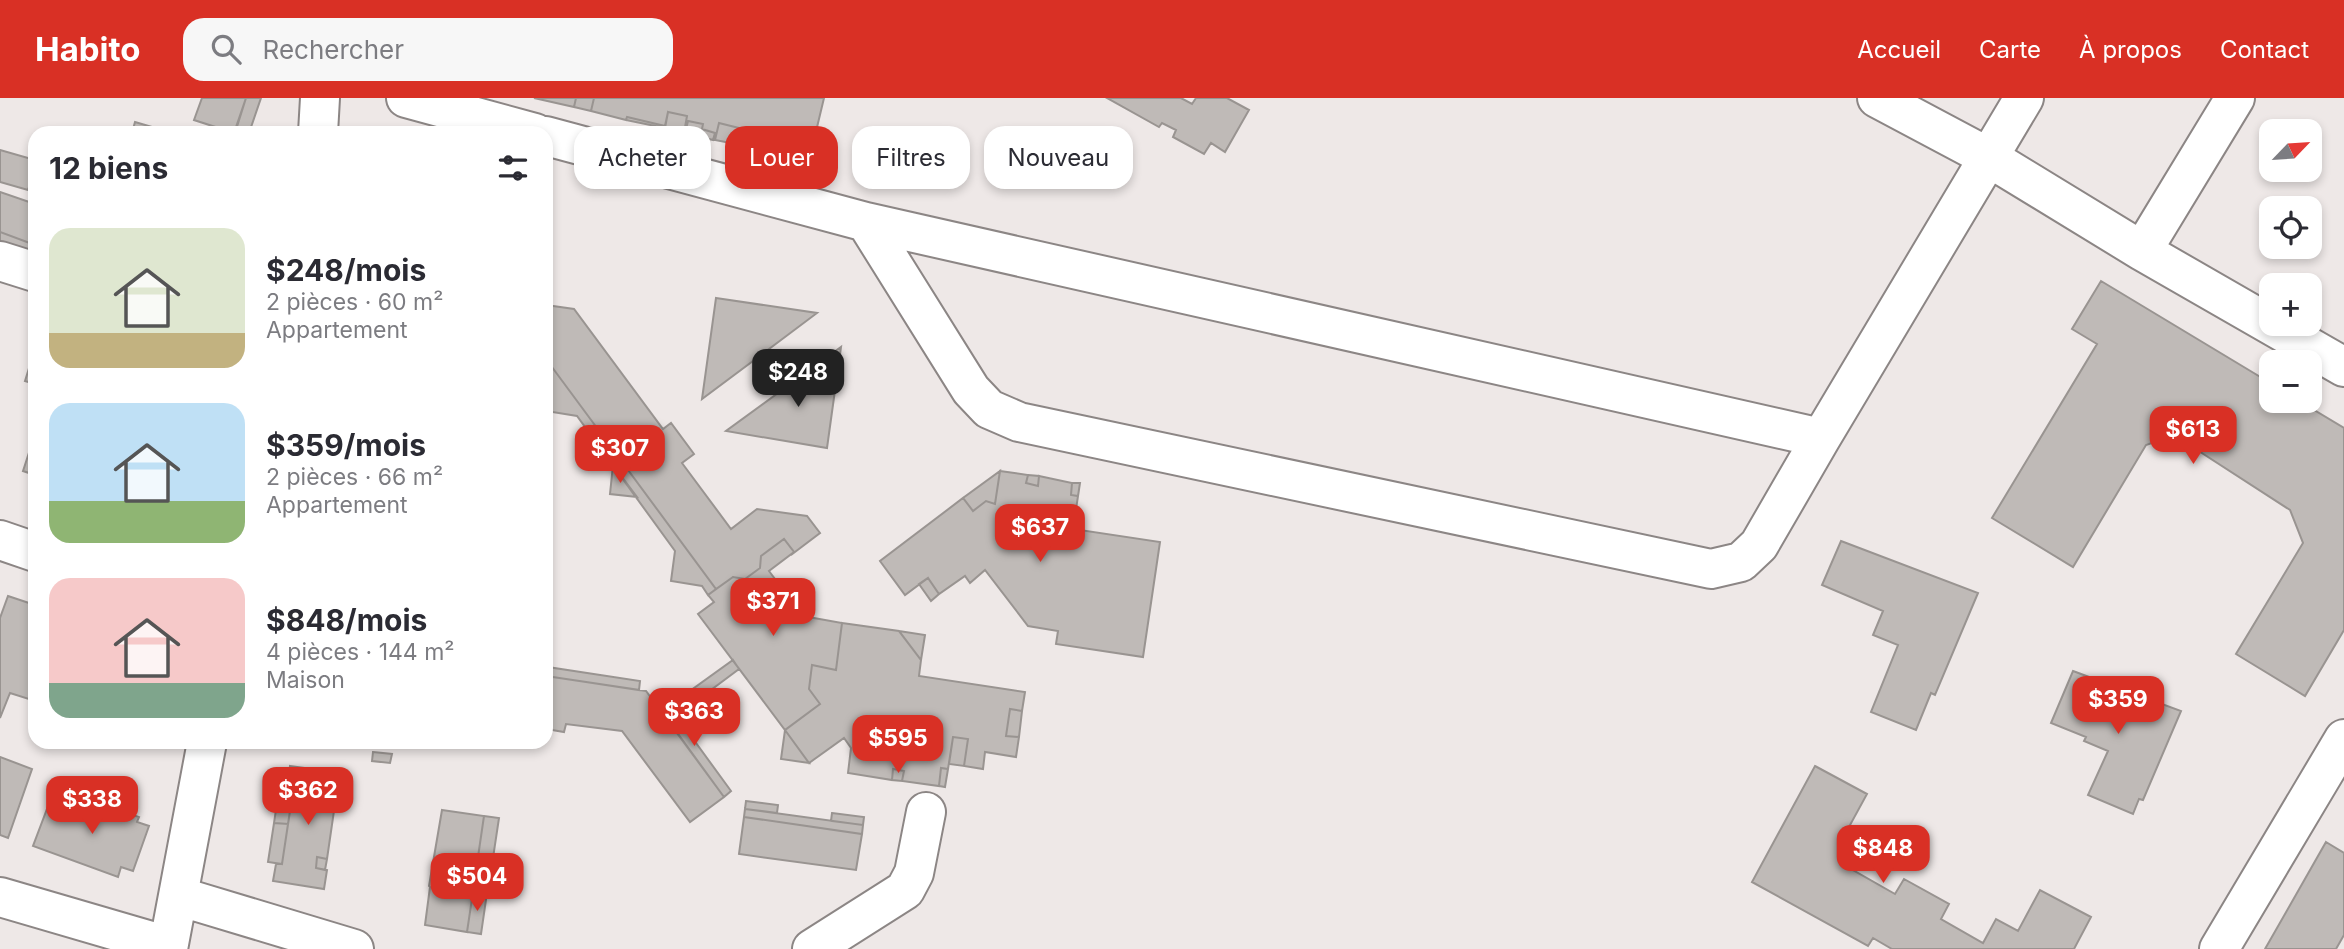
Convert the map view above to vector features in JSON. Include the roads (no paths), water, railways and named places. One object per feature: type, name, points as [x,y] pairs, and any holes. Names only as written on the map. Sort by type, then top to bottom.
[{"type":"street","points":[[318,126],[320,98]]},
{"type":"street","points":[[406,98],[510,126]]},
{"type":"street","points":[[1877,98],[1988,157],[2344,367]]},
{"type":"street","points":[[866,222],[971,390],[989,409],[1019,422],[1711,569],[1741,562],[1759,545],[2024,98]]},
{"type":"street","points":[[2142,250],[2235,98]]},
{"type":"street","points":[[553,138],[866,222],[1821,438]]},
{"type":"street","points":[[0,261],[28,270]]},
{"type":"street","points":[[0,540],[28,550]]},
{"type":"street","points":[[2225,947],[2344,739]]},
{"type":"street","points":[[0,898],[168,948],[206,749]]},
{"type":"street","points":[[812,949],[905,890],[914,873],[926,811]]},
{"type":"street","points":[[178,896],[354,949]]}]
